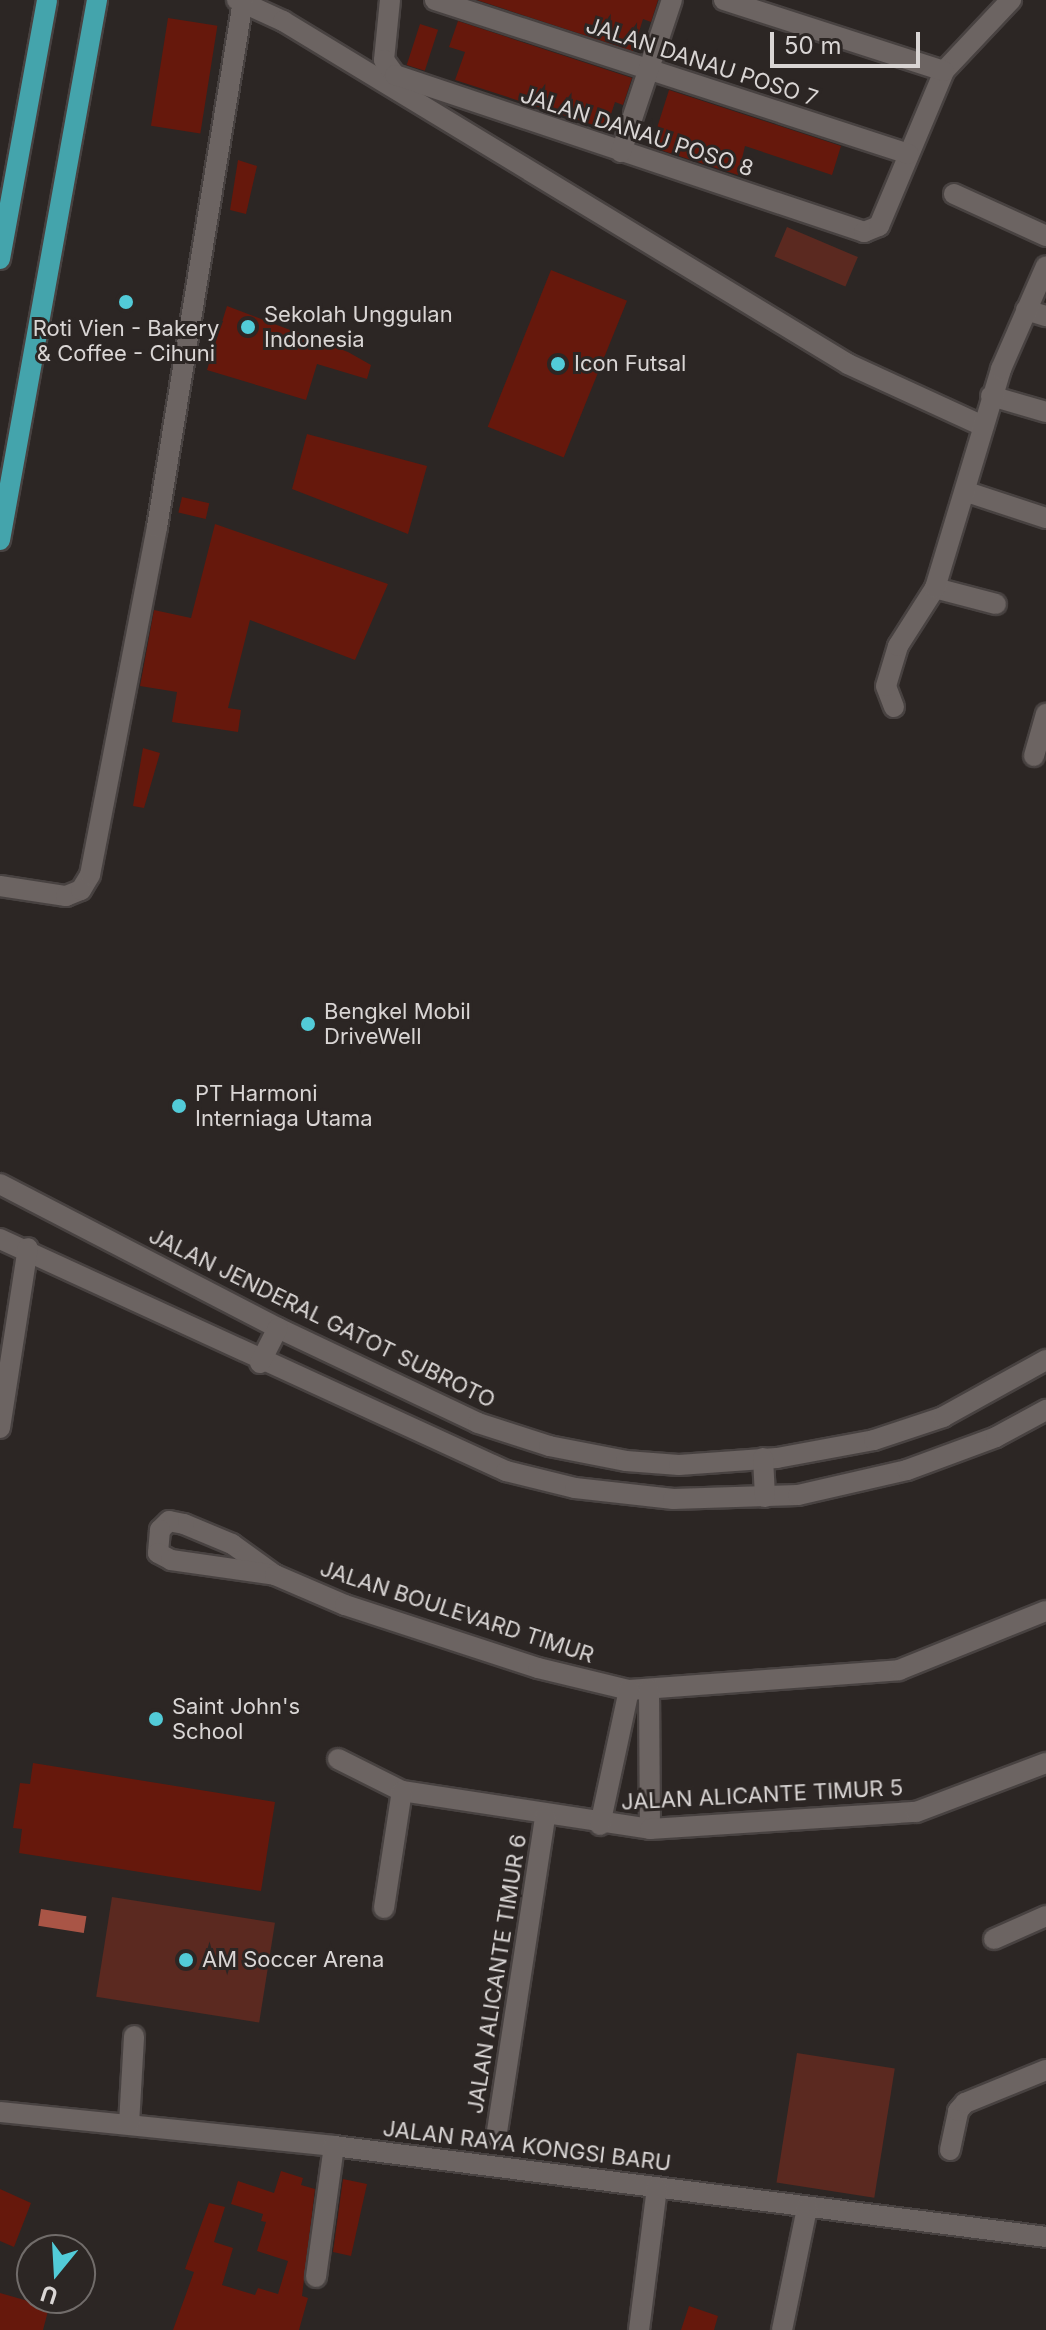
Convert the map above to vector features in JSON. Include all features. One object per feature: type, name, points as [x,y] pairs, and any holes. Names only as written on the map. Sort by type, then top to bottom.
[{"type":"main road","points":[[0,259],[47,0]]},
{"type":"main road","points":[[0,540],[97,0]]},
{"type":"street","name":"JALAN DANAU POSO 8","points":[[390,0],[384,60],[395,75],[864,232],[879,226],[909,154]]},
{"type":"street","name":"JALAN DANAU POSO 7","points":[[435,0],[909,154]]},
{"type":"street","points":[[621,152],[672,0]]},
{"type":"street","points":[[724,0],[944,71]]},
{"type":"street","points":[[909,154],[944,71],[1011,0]]},
{"type":"street","points":[[0,886],[66,896],[81,890],[90,875],[157,527],[240,1],[314,39],[848,364],[983,426]]},
{"type":"street","points":[[954,194],[1046,236]]},
{"type":"street","points":[[894,707],[886,686],[898,646],[935,588],[967,492],[991,396],[1036,313],[1046,266]]},
{"type":"street","points":[[991,396],[1046,412]]},
{"type":"street","points":[[967,492],[1046,518]]},
{"type":"street","points":[[935,588],[996,604]]},
{"type":"street","points":[[1034,756],[1046,714]]},
{"type":"street","name":"JALAN JENDERAL GATOT SUBROTO","points":[[0,1184],[278,1328],[478,1423],[549,1446],[679,1465],[763,1458],[874,1440],[943,1417],[1046,1360]]},
{"type":"street","points":[[0,1239],[28,1248],[260,1363],[506,1471],[575,1488],[659,1498],[765,1497],[907,1470],[996,1437],[1046,1410]]},
{"type":"street","points":[[0,1428],[28,1248]]},
{"type":"street","points":[[260,1363],[278,1328]]},
{"type":"street","points":[[763,1458],[765,1497]]},
{"type":"street","name":"JALAN BOULEVARD TIMUR","points":[[275,1575],[171,1560],[158,1553],[160,1530],[169,1521],[184,1524],[232,1544],[275,1575],[345,1605],[538,1668],[639,1690],[899,1670],[1046,1611]]},
{"type":"street","points":[[600,1825],[639,1690]]},
{"type":"street","points":[[639,1690],[650,1829]]},
{"type":"street","name":"JALAN ALICANTE TIMUR 5","points":[[338,1759],[402,1791],[545,1817],[650,1829],[916,1812],[1046,1763]]},
{"type":"street","points":[[384,1908],[402,1791]]},
{"type":"street","name":"JALAN ALICANTE TIMUR 6","points":[[496,2138],[545,1817]]},
{"type":"street","points":[[994,1939],[1046,1916]]},
{"type":"street","points":[[129,2124],[134,2036]]},
{"type":"street","points":[[950,2150],[958,2111],[965,2103],[1046,2070]]},
{"type":"street","name":"JALAN RAYA KONGSI BARU","points":[[0,2112],[334,2146],[1046,2237]]},
{"type":"street","points":[[316,2277],[334,2146]]},
{"type":"street","points":[[639,2330],[657,2188]]},
{"type":"street","points":[[782,2330],[807,2208]]},
{"type":"shaded area","points":[[787,227],[858,257],[845,287],[774,256]]},
{"type":"shaded area","name":"AM Soccer Arena","points":[[112,1897],[275,1923],[259,2023],[96,1997]]},
{"type":"shaded area","points":[[41,1909],[86,1916],[84,1933],[38,1926]]},
{"type":"shaded area","points":[[797,2053],[895,2068],[874,2198],[777,2182]]},
{"type":"building","points":[[477,0],[658,0],[651,22],[643,19],[633,51]]},
{"type":"building","points":[[168,18],[217,26],[200,133],[151,126]]},
{"type":"building","points":[[458,21],[632,78],[623,105],[615,102],[606,129],[455,80],[465,52],[449,47]]},
{"type":"building","points":[[420,24],[438,30],[425,71],[407,65]]},
{"type":"building","points":[[669,90],[841,146],[832,175],[745,146],[738,175],[651,147]]},
{"type":"building","points":[[238,160],[257,166],[246,214],[230,210]]},
{"type":"building","name":"Icon Futsal","points":[[551,270],[627,301],[564,457],[488,427]]},
{"type":"building","name":"Sekolah Unggulan Indonesia","points":[[227,306],[348,352],[371,365],[367,379],[317,364],[306,400],[207,370]]},
{"type":"building","points":[[307,434],[427,466],[408,534],[292,489]]},
{"type":"building","points":[[182,497],[209,503],[206,519],[178,513]]},
{"type":"building","points":[[215,524],[388,584],[355,660],[250,620],[228,708],[241,710],[238,732],[172,722],[177,692],[140,686],[154,610],[191,618]]},
{"type":"building","points":[[143,748],[160,753],[144,808],[133,806]]},
{"type":"building","points":[[33,1763],[275,1802],[261,1891],[19,1853],[22,1829],[13,1828],[20,1783],[30,1784]]},
{"type":"building","points":[[281,2171],[303,2178],[301,2185],[315,2189],[302,2296],[308,2298],[299,2330],[173,2330],[194,2272],[185,2269],[209,2203],[225,2207],[214,2242],[233,2248],[222,2285],[255,2295],[258,2288],[278,2294],[288,2261],[257,2251],[266,2222],[261,2221],[263,2214],[231,2204],[238,2181],[274,2193]]},
{"type":"building","points":[[343,2179],[367,2184],[351,2256],[333,2252]]},
{"type":"building","points":[[0,2189],[31,2203],[19,2234],[16,2234],[14,2247],[0,2241]]},
{"type":"building","points":[[0,2293],[16,2298],[16,2314],[47,2314],[43,2330],[0,2330]]},
{"type":"building","points":[[689,2306],[718,2316],[714,2330],[681,2330]]},
{"type":"place","name":"Roti Vien - Bakery & Coffee - Cihuni","points":[[126,302]]},
{"type":"place","name":"Sekolah Unggulan Indonesia","points":[[248,327]]},
{"type":"place","name":"Icon Futsal","points":[[558,364]]},
{"type":"place","name":"Bengkel Mobil DriveWell","points":[[308,1024]]},
{"type":"place","name":"PT Harmoni Interniaga Utama","points":[[179,1106]]},
{"type":"place","name":"Saint John's School","points":[[156,1719]]},
{"type":"place","name":"AM Soccer Arena","points":[[186,1960]]}]
